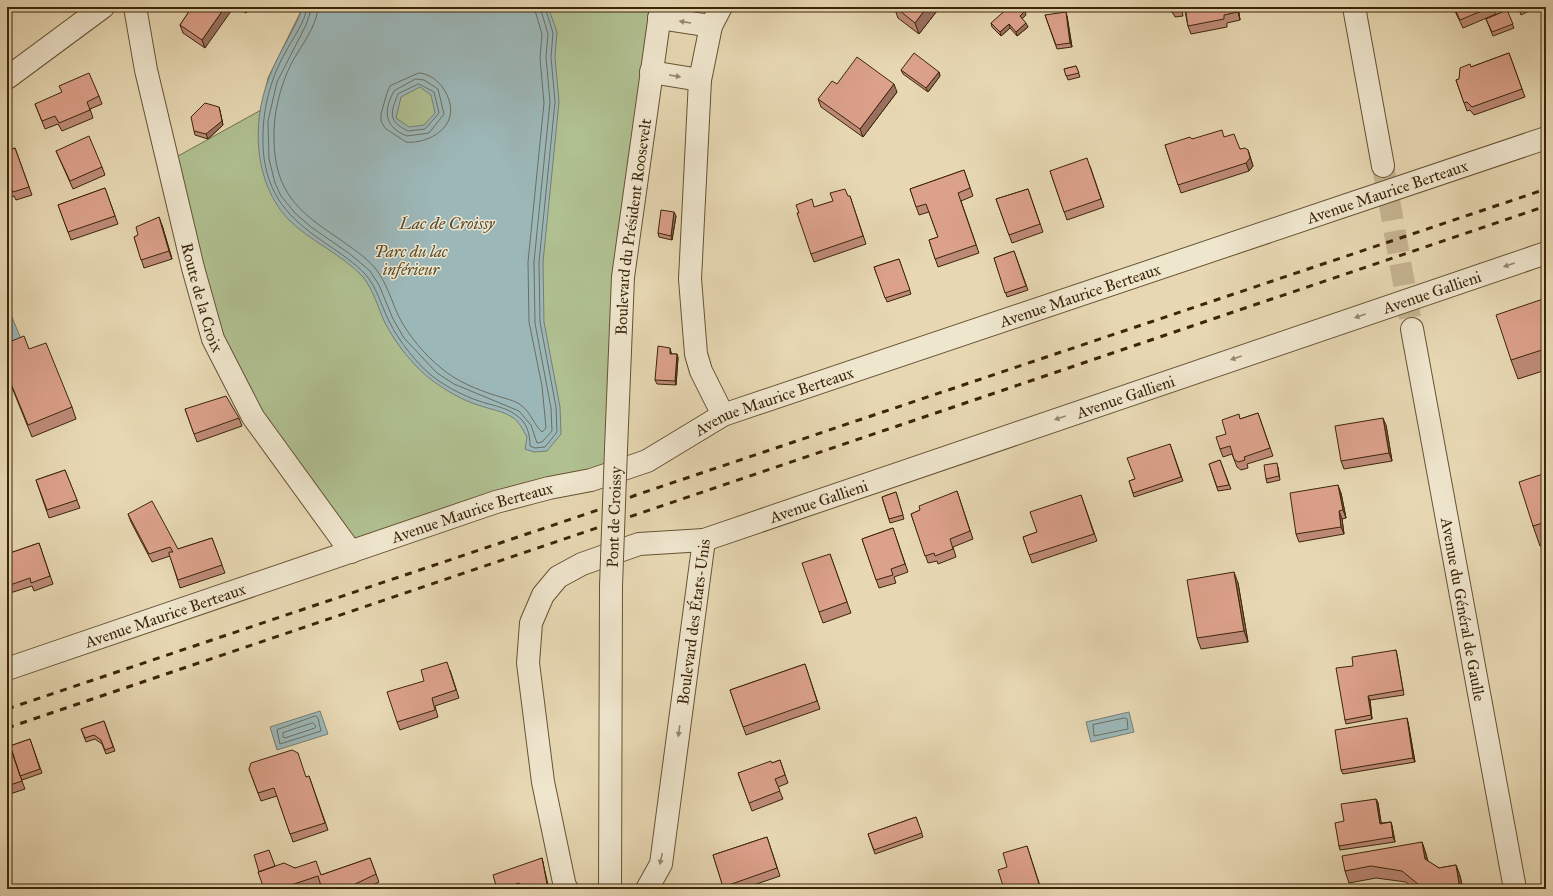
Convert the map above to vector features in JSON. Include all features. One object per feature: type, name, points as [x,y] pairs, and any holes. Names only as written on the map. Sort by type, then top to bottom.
[{"type":"street","points":[[7,78],[103,7]]},
{"type":"street","name":"Route de la Croix","points":[[135,7],[146,70],[193,268],[213,339],[253,417],[351,552]]},
{"type":"street","points":[[722,7],[711,26],[700,80],[690,279],[696,354],[701,371],[723,415]]},
{"type":"street","points":[[1354,7],[1383,166]]},
{"type":"street","points":[[660,12],[711,26]]},
{"type":"street","name":"Boulevard du Président Roosevelt","points":[[616,449],[623,277],[660,12]]},
{"type":"street","points":[[651,72],[700,80]]},
{"type":"street","name":"Avenue Maurice Berteaux","points":[[7,669],[496,502],[549,488],[591,480],[647,461],[723,415],[1546,138]]},
{"type":"street","name":"Avenue Gallieni","points":[[704,540],[1546,253]]},
{"type":"street","name":"Avenue du Général de Gaulle","points":[[1412,329],[1515,889]]},
{"type":"street","name":"Pont de Croissy","points":[[610,889],[611,586],[616,449]]},
{"type":"street","name":"Boulevard des États-Unis","points":[[567,889],[564,887],[543,782],[528,663],[531,623],[543,595],[558,577],[582,564],[638,544],[704,540],[661,864],[647,889]]},
{"type":"green space","name":"Parc du lac inférieur","points":[[303,7],[661,7],[651,72],[615,473],[351,552],[213,339],[169,161],[261,110],[268,78]]},
{"type":"water","name":"Lac de Croissy","points":[[303,7],[548,7],[557,32],[555,57],[559,102],[543,262],[544,322],[560,407],[561,434],[547,451],[534,452],[525,449],[527,437],[519,423],[512,417],[460,398],[426,375],[412,362],[394,339],[385,323],[370,288],[363,277],[346,261],[298,228],[289,220],[277,205],[269,189],[259,152],[258,133],[260,114],[263,96],[269,78]],"holes":[[[420,87],[431,95],[435,113],[424,125],[409,127],[396,118],[401,97]]]},
{"type":"water","points":[[9,310],[24,346],[7,351],[7,311]]},
{"type":"water","points":[[320,711],[328,734],[277,750],[270,727]]},
{"type":"water","points":[[1129,712],[1134,732],[1091,742],[1086,722]]},
{"type":"building","points":[[192,7],[225,7],[202,40],[180,25]]},
{"type":"building","points":[[895,7],[927,7],[915,23]]},
{"type":"building","points":[[1009,7],[1021,7],[1025,11],[1020,16],[1026,23],[1016,32],[1009,24],[1000,32],[991,23]]},
{"type":"building","points":[[1172,7],[1180,7],[1180,8],[1172,9]]},
{"type":"building","points":[[1185,7],[1237,7],[1238,12],[1224,15],[1224,19],[1188,26]]},
{"type":"building","points":[[1454,7],[1491,7],[1460,20]]},
{"type":"building","points":[[1518,7],[1527,7],[1519,11]]},
{"type":"building","points":[[1507,10],[1513,24],[1492,32],[1486,19]]},
{"type":"building","points":[[1066,12],[1070,43],[1056,45],[1045,15]]},
{"type":"building","points":[[914,53],[939,72],[926,88],[901,70]]},
{"type":"building","points":[[1509,53],[1522,89],[1472,107],[1467,102],[1464,103],[1456,80],[1459,79],[1460,68],[1470,64],[1471,67]]},
{"type":"building","points":[[857,57],[894,84],[860,129],[818,99],[832,81],[837,84]]},
{"type":"building","points":[[1076,66],[1079,73],[1066,76],[1064,69]]},
{"type":"building","points":[[89,73],[99,96],[87,102],[90,110],[59,123],[55,116],[42,121],[35,104],[62,92],[59,86]]},
{"type":"building","points":[[205,103],[219,107],[222,121],[206,134],[194,131],[191,117]]},
{"type":"building","points":[[1222,130],[1224,137],[1234,134],[1240,149],[1245,148],[1248,150],[1250,158],[1246,163],[1178,185],[1165,145],[1190,137],[1192,139]]},
{"type":"building","points":[[89,136],[102,167],[70,181],[56,151]]},
{"type":"building","points":[[15,148],[29,187],[13,192],[11,188],[7,190],[7,151]]},
{"type":"building","points":[[1087,158],[1101,199],[1064,212],[1050,171]]},
{"type":"building","points":[[964,170],[970,188],[958,193],[976,245],[935,259],[929,240],[938,237],[926,204],[916,207],[910,189]]},
{"type":"building","points":[[105,188],[115,216],[68,232],[58,205]]},
{"type":"building","points":[[845,189],[848,196],[850,196],[863,236],[811,254],[797,213],[799,213],[796,205],[812,199],[814,207],[833,201],[830,193]]},
{"type":"building","points":[[1028,189],[1040,224],[1009,235],[996,199]]},
{"type":"building","points":[[661,210],[674,212],[671,236],[658,233]]},
{"type":"building","points":[[159,217],[169,251],[141,260],[134,237],[138,235],[136,227]]},
{"type":"building","points":[[1014,251],[1026,286],[1005,293],[994,258]]},
{"type":"building","points":[[899,259],[910,290],[885,298],[874,267]]},
{"type":"building","points":[[1546,298],[1545,349],[1511,360],[1496,315]]},
{"type":"building","points":[[24,336],[29,349],[46,343],[72,407],[28,425],[7,374],[7,343]]},
{"type":"building","points":[[658,346],[670,348],[670,354],[677,354],[675,381],[655,380]]},
{"type":"building","points":[[226,396],[239,418],[194,434],[185,409]]},
{"type":"building","points":[[1258,413],[1270,448],[1244,457],[1245,460],[1238,462],[1234,459],[1230,446],[1220,449],[1216,437],[1226,434],[1222,420],[1239,414],[1240,419]]},
{"type":"building","points":[[1383,418],[1389,453],[1341,461],[1335,426]]},
{"type":"building","points":[[1170,444],[1181,477],[1133,493],[1129,481],[1135,479],[1127,458]]},
{"type":"building","points":[[1220,460],[1229,485],[1217,487],[1209,464]]},
{"type":"building","points":[[1277,463],[1279,476],[1266,479],[1264,465]]},
{"type":"building","points":[[65,470],[77,500],[47,510],[36,480]]},
{"type":"building","points":[[1546,473],[1546,522],[1533,526],[1519,482]]},
{"type":"building","points":[[1338,485],[1343,510],[1339,511],[1341,527],[1296,534],[1290,493]]},
{"type":"building","points":[[957,491],[970,531],[950,539],[953,549],[935,556],[934,553],[925,556],[911,514],[920,510],[919,506]]},
{"type":"building","points":[[896,492],[903,515],[889,519],[882,497]]},
{"type":"building","points":[[1081,495],[1094,534],[1029,555],[1023,537],[1037,532],[1030,512]]},
{"type":"building","points":[[152,501],[178,549],[212,538],[222,565],[178,580],[169,554],[169,552],[173,552],[170,547],[149,554],[128,514]]},
{"type":"building","points":[[893,528],[905,564],[891,569],[893,575],[876,580],[862,539]]},
{"type":"building","points":[[39,543],[50,576],[31,583],[30,578],[7,586],[7,550],[10,553]]},
{"type":"building","points":[[830,554],[847,602],[819,612],[802,563]]},
{"type":"building","points":[[1234,572],[1244,631],[1197,638],[1187,580]]},
{"type":"building","points":[[1396,650],[1403,690],[1368,696],[1371,715],[1345,720],[1336,668],[1353,666],[1352,657]]},
{"type":"building","points":[[447,662],[456,690],[432,698],[435,710],[397,722],[387,692],[424,681],[421,670]]},
{"type":"building","points":[[805,664],[817,701],[743,727],[730,690]]},
{"type":"building","points":[[1407,718],[1413,758],[1341,770],[1335,730]]},
{"type":"building","points":[[104,721],[113,747],[105,750],[101,740],[94,735],[85,738],[81,729]]},
{"type":"building","points":[[30,739],[40,769],[20,776],[10,746]]},
{"type":"building","points":[[9,742],[22,781],[7,786],[7,743]]},
{"type":"building","points":[[292,750],[298,753],[306,777],[309,776],[325,823],[290,834],[274,788],[258,793],[249,769],[251,763]]},
{"type":"building","points":[[780,760],[785,775],[775,779],[780,791],[749,803],[738,773],[771,761],[772,763]]},
{"type":"building","points":[[1376,799],[1380,824],[1391,822],[1393,837],[1339,846],[1335,823],[1344,821],[1341,804]]},
{"type":"building","points":[[916,817],[922,833],[874,850],[868,834]]},
{"type":"building","points":[[767,837],[777,868],[723,887],[713,855]]},
{"type":"building","points":[[1422,842],[1425,859],[1439,868],[1456,865],[1460,889],[1424,889],[1402,871],[1371,866],[1345,871],[1342,856]]},
{"type":"building","points":[[1027,846],[1040,887],[1034,889],[1014,889],[1013,887],[1004,889],[998,870],[1007,867],[1003,853]]},
{"type":"building","points":[[269,850],[275,866],[259,872],[254,855]]},
{"type":"building","points":[[370,858],[376,874],[349,887],[350,889],[322,889],[318,876],[279,889],[264,889],[258,872],[284,863],[295,868],[316,861],[321,875]]},
{"type":"building","points":[[542,858],[548,889],[521,889],[519,883],[497,889],[493,875]]},
{"type":"tunnel","points":[[1383,166],[1412,329]]},
{"type":"railway","points":[[7,709],[601,509],[636,495],[1546,189]]},
{"type":"railway","points":[[7,728],[1546,206]]}]
